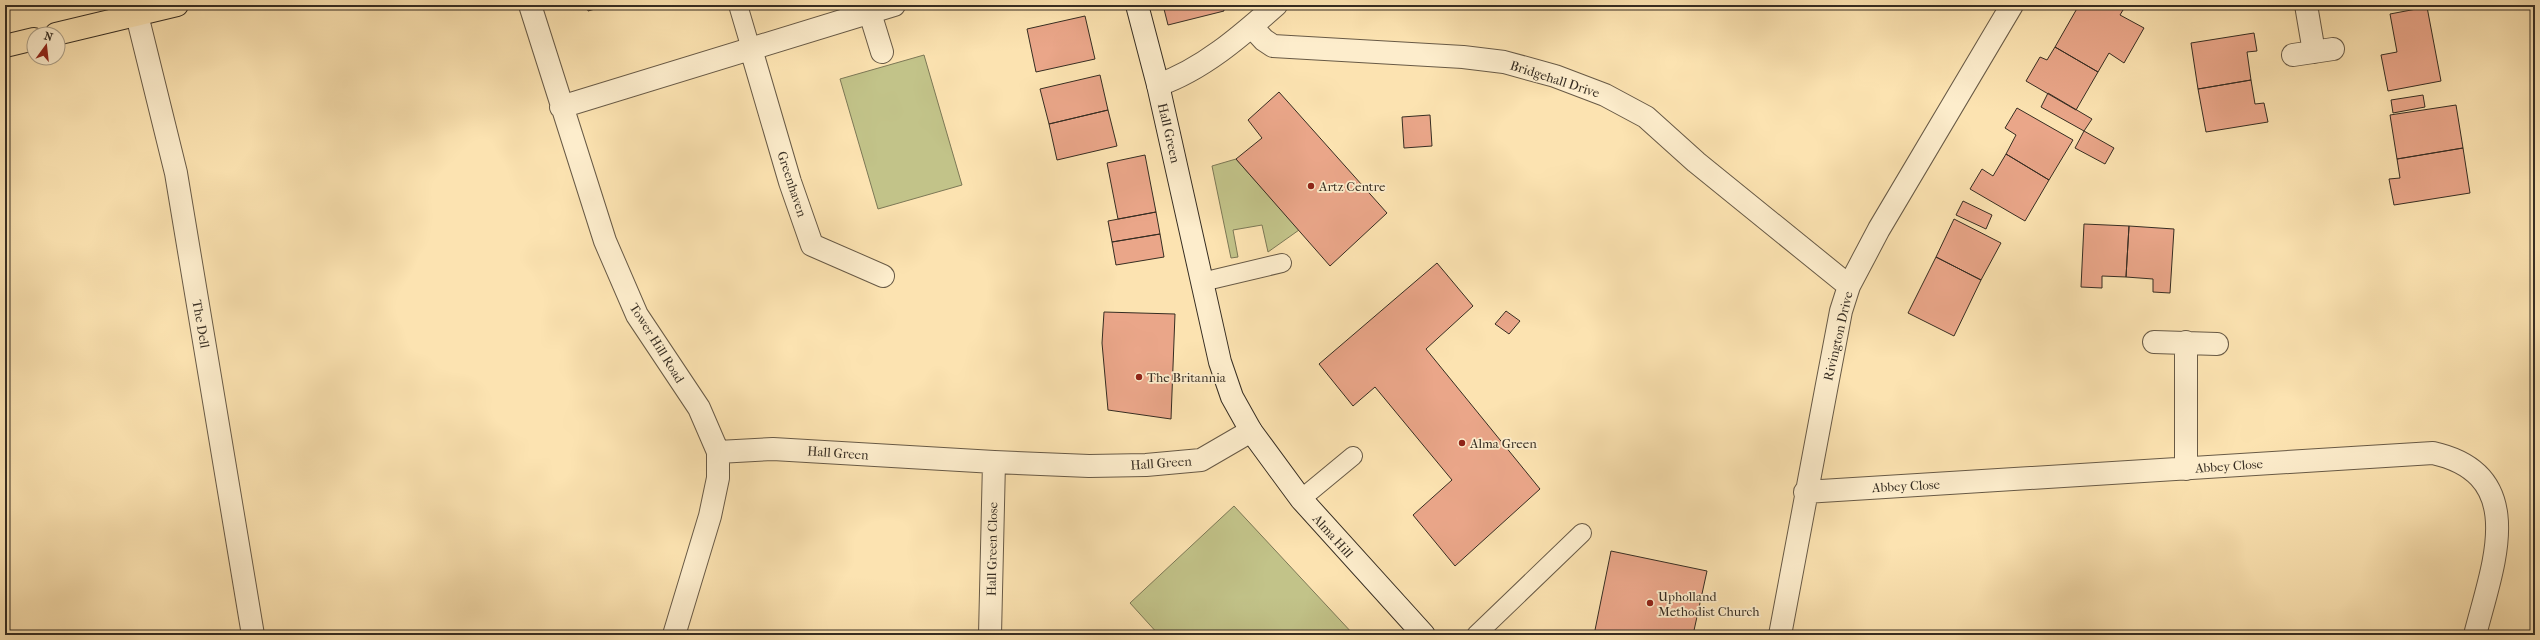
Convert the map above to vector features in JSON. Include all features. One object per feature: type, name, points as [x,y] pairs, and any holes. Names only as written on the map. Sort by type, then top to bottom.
[{"type":"main road","points":[[66,32],[176,5]]},
{"type":"main road","points":[[5,46],[26,41]]},
{"type":"street","name":"Tower Hill Road","points":[[530,5],[605,241],[637,315],[699,408],[718,452],[718,478],[710,516],[674,635]]},
{"type":"street","points":[[561,106],[894,5]]},
{"type":"street","name":"Hall Green","points":[[718,452],[773,449],[994,462],[1101,466],[1146,465],[1201,460],[1251,431],[1232,397],[1220,362],[1158,85],[1137,5]]},
{"type":"street","points":[[1158,85],[1182,77],[1252,27],[1276,5]]},
{"type":"street","name":"Rivington Drive","points":[[1780,635],[1805,492],[1841,311],[1849,286],[1879,229],[2012,5]]},
{"type":"street","points":[[2293,55],[2324,50],[2306,5]]},
{"type":"street","points":[[870,13],[882,52]]},
{"type":"street","name":"The Dell","points":[[137,15],[176,174],[253,635]]},
{"type":"street","name":"Bridgehall Drive","points":[[1252,27],[1264,40],[1273,46],[1463,57],[1504,62],[1555,76],[1606,95],[1646,117],[1696,162],[1849,286]]},
{"type":"street","name":"Greenhaven","points":[[751,49],[790,182],[812,245],[883,276]]},
{"type":"street","points":[[2154,342],[2217,344]]},
{"type":"street","points":[[2186,342],[2186,469]]},
{"type":"street","name":"Alma Hill","points":[[1251,431],[1301,499],[1424,635]]},
{"type":"street","name":"Abbey Close","points":[[1805,492],[2434,453],[2452,457],[2468,465],[2482,478],[2492,495],[2497,513],[2499,534],[2475,635]]},
{"type":"street","name":"Hall Green Close","points":[[990,635],[994,462]]},
{"type":"lane","points":[[738,5],[751,49]]},
{"type":"lane","points":[[1202,282],[1282,263]]},
{"type":"lane","points":[[1301,499],[1353,456]]},
{"type":"lane","points":[[1476,635],[1582,533]]},
{"type":"green space","points":[[924,55],[962,185],[878,209],[840,79]]},
{"type":"green space","points":[[1236,159],[1299,230],[1268,252],[1262,225],[1233,230],[1238,257],[1231,258],[1212,166]]},
{"type":"green space","points":[[1234,506],[1354,635],[1159,635],[1130,603]]},
{"type":"building","points":[[587,5],[609,5],[588,11]]},
{"type":"building","points":[[1163,5],[1223,5],[1224,11],[1168,25]]},
{"type":"building","points":[[2079,5],[2115,5],[2123,10],[2120,15],[2144,28],[2124,63],[2109,53],[2098,72],[2055,47]]},
{"type":"building","points":[[2378,5],[2397,5],[2378,8]]},
{"type":"building","points":[[2427,7],[2441,81],[2388,91],[2381,55],[2397,52],[2390,14]]},
{"type":"building","points":[[1085,16],[1095,59],[1036,72],[1027,29]]},
{"type":"building","points":[[2254,33],[2257,51],[2247,52],[2251,80],[2198,89],[2191,43]]},
{"type":"building","points":[[2055,47],[2098,72],[2076,110],[2026,81],[2040,57],[2047,60]]},
{"type":"building","points":[[1100,75],[1108,110],[1049,124],[1040,89]]},
{"type":"building","points":[[2251,80],[2255,104],[2264,103],[2268,122],[2206,132],[2198,89]]},
{"type":"building","name":"Artz Centre","points":[[1279,92],[1387,213],[1330,266],[1236,159],[1262,138],[1248,120]]},
{"type":"building","points":[[2048,93],[2092,119],[2084,131],[2041,107]]},
{"type":"building","points":[[2423,95],[2425,107],[2393,113],[2391,100]]},
{"type":"building","points":[[2456,105],[2463,148],[2397,159],[2390,115]]},
{"type":"building","points":[[2017,108],[2073,140],[2049,180],[2006,154],[2016,135],[2005,128]]},
{"type":"building","points":[[1108,110],[1117,146],[1057,160],[1049,124]]},
{"type":"building","points":[[1430,115],[1432,146],[1404,148],[1402,117]]},
{"type":"building","points":[[2084,131],[2114,148],[2105,164],[2075,148]]},
{"type":"building","points":[[2463,148],[2470,193],[2394,205],[2389,179],[2400,178],[2397,159]]},
{"type":"building","points":[[2006,154],[2049,180],[2025,221],[1970,189],[1982,169],[1993,176]]},
{"type":"building","points":[[1145,155],[1156,212],[1118,219],[1107,163]]},
{"type":"building","points":[[1963,201],[1992,215],[1986,229],[1956,215]]},
{"type":"building","points":[[1156,212],[1160,234],[1112,242],[1108,221]]},
{"type":"building","points":[[1954,219],[2001,243],[1981,280],[1936,257]]},
{"type":"building","points":[[2084,224],[2129,226],[2126,277],[2102,276],[2102,288],[2081,287]]},
{"type":"building","points":[[2129,226],[2174,229],[2170,293],[2153,292],[2153,279],[2126,277]]},
{"type":"building","points":[[1160,234],[1164,257],[1116,265],[1112,242]]},
{"type":"building","points":[[1936,257],[1981,280],[1954,336],[1908,313]]},
{"type":"building","name":"Alma Green","points":[[1437,263],[1473,306],[1426,349],[1540,489],[1455,566],[1413,515],[1452,480],[1375,387],[1353,406],[1319,364]]},
{"type":"building","points":[[1506,311],[1520,321],[1509,334],[1495,324]]},
{"type":"building","name":"The Britannia","points":[[1104,312],[1175,314],[1171,419],[1108,410],[1102,343]]},
{"type":"building","name":"Upholland Methodist Church","points":[[1611,551],[1707,571],[1693,635],[1594,635]]},
{"type":"place","name":"Artz Centre","points":[[1311,186]]},
{"type":"place","name":"The Britannia","points":[[1139,377]]},
{"type":"place","name":"Alma Green","points":[[1462,443]]},
{"type":"place","name":"Upholland Methodist Church","points":[[1650,603]]}]
